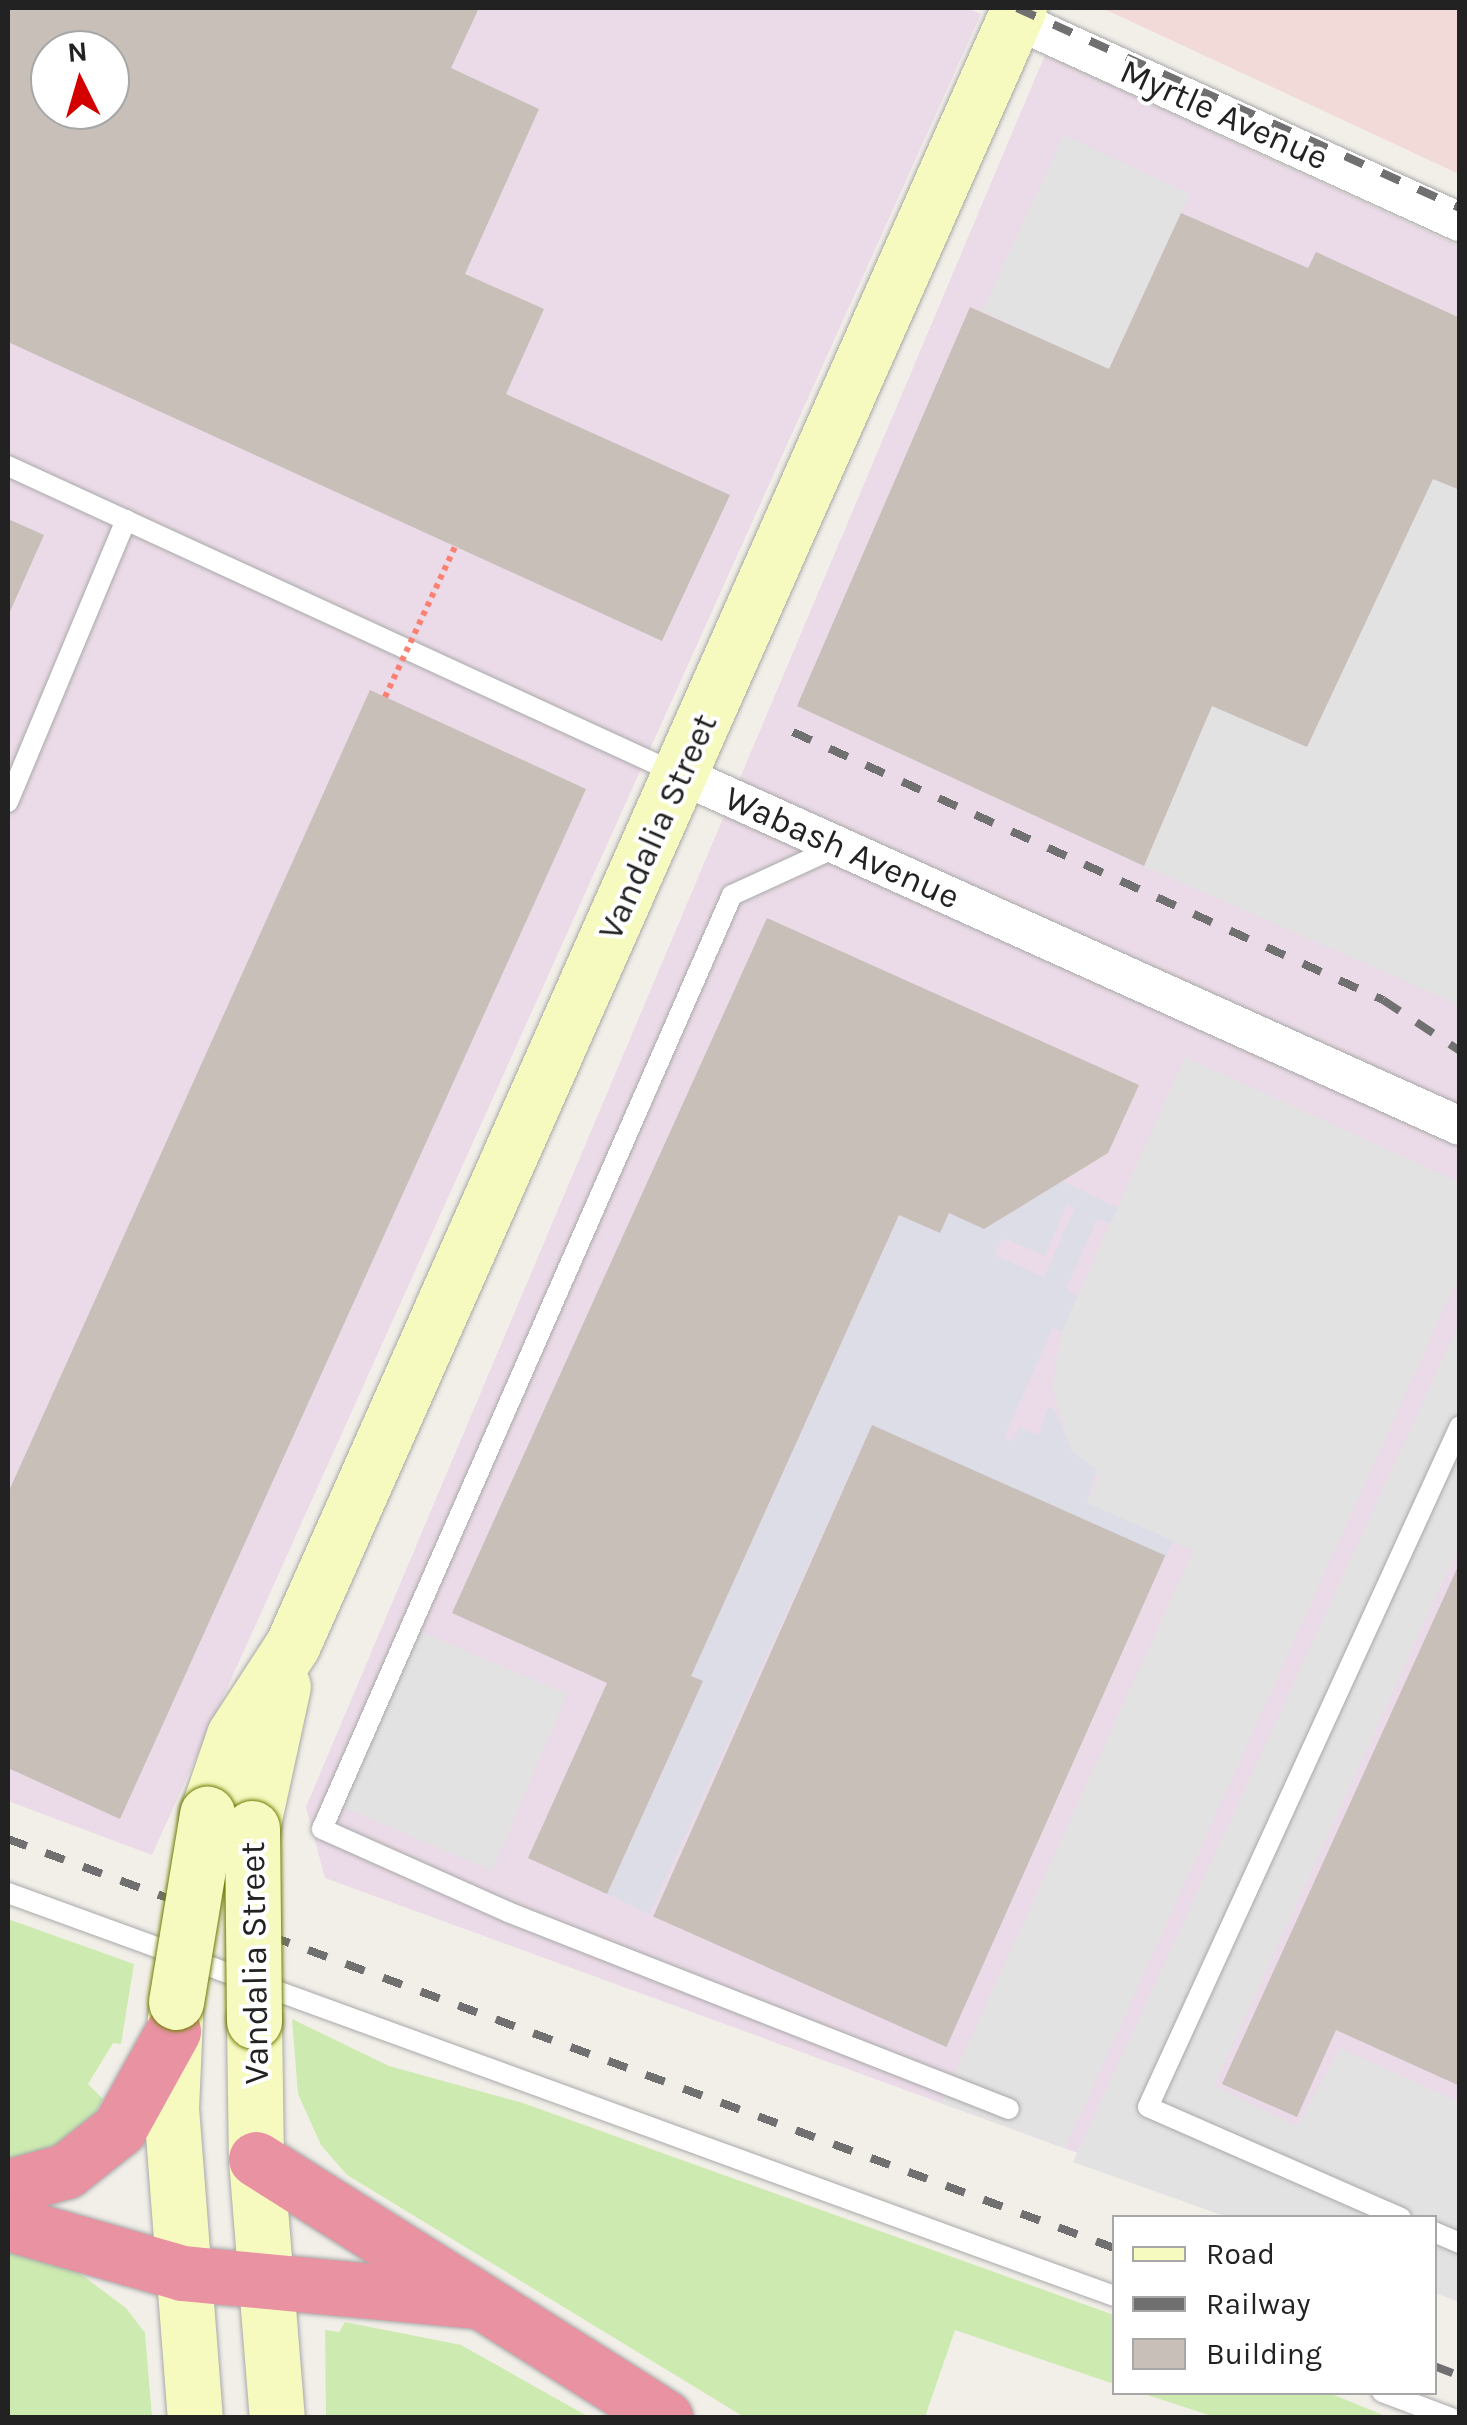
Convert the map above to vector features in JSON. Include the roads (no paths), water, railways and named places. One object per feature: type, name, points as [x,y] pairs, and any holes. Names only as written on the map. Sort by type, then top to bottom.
[{"type":"highway","points":[[8,2186],[66,2171],[119,2129],[176,1996]]},
{"type":"highway","points":[[256,2159],[665,2418]]},
{"type":"highway","points":[[8,2223],[182,2273],[266,2285],[474,2300]]},
{"type":"main road","name":"Vandalia Street","points":[[194,2406],[171,2108],[176,1996],[229,1821],[293,1644],[681,775],[1007,11]]},
{"type":"main road","name":"Vandalia Street","points":[[229,1821],[253,2002],[256,2159],[278,2418]]},
{"type":"street","name":"Myrtle Avenue","points":[[1007,11],[1460,222]]},
{"type":"street","name":"Wabash Avenue","points":[[681,775],[1460,1126]]},
{"type":"lane","name":"Wabash Avenue","points":[[8,466],[681,775]]},
{"type":"lane","points":[[8,802],[126,520]]},
{"type":"lane","points":[[839,846],[732,894],[322,1829],[508,1912],[1009,2110]]},
{"type":"lane","points":[[1394,2215],[1148,2107],[1460,1426]]},
{"type":"lane","points":[[8,1893],[176,1996],[253,2002],[1112,2295]]},
{"type":"lane","points":[[1390,2395],[1451,2418]]},
{"type":"railway","points":[[1017,8],[1460,208]]},
{"type":"railway","points":[[793,732],[1383,1000],[1460,1051]]},
{"type":"railway","points":[[8,1839],[1112,2247]]},
{"type":"railway","points":[[1437,2367],[1460,2376]]}]
